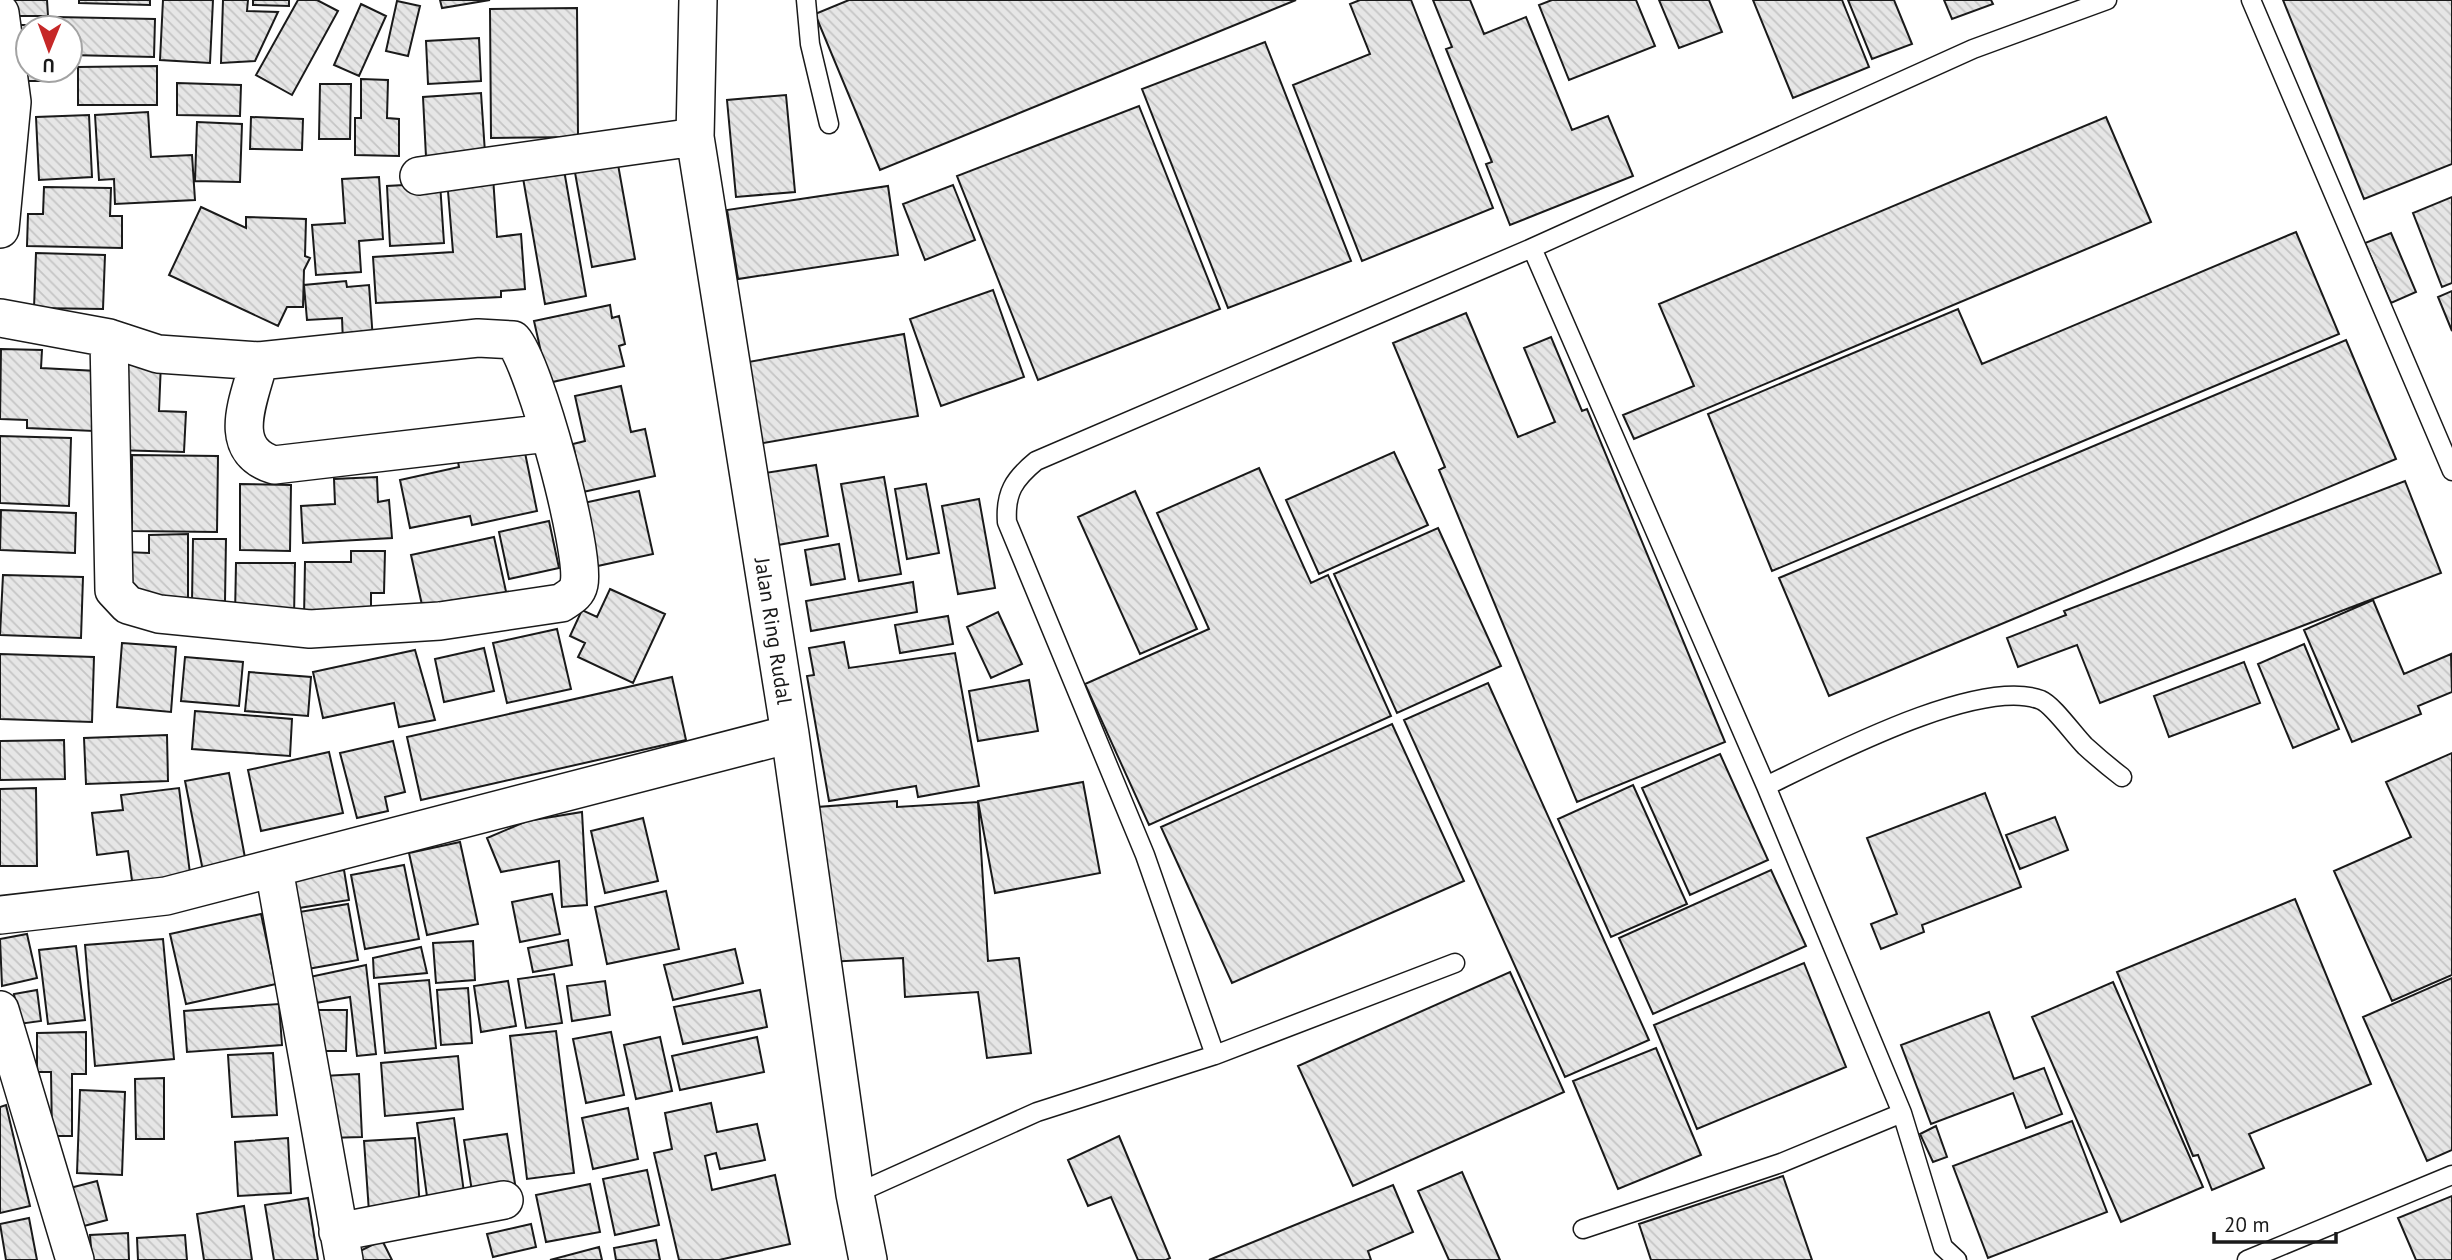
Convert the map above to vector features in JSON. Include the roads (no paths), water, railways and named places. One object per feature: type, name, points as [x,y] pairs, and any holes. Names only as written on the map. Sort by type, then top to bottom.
[{"type":"street","name":"Jalan Ring Rudal","points":[[698,0],[695,137],[790,734],[855,1194],[869,1260]]},
{"type":"street","points":[[0,13],[12,102],[0,229]]},
{"type":"street","points":[[419,176],[695,137]]},
{"type":"street","points":[[0,318],[109,338],[158,354],[259,361],[478,338],[513,340],[529,366],[575,537],[580,577],[574,595],[561,603],[440,621],[310,629],[159,614],[128,605],[114,590],[109,338]]},
{"type":"street","points":[[259,361],[242,429],[248,448],[259,460],[274,466],[548,433]]},
{"type":"street","points":[[0,915],[166,896],[790,734]]},
{"type":"street","points":[[274,869],[341,1246],[505,1200]]},
{"type":"street","points":[[0,1010],[75,1260]]},
{"type":"lane","points":[[806,0],[810,44],[829,124]]},
{"type":"lane","points":[[1215,1055],[1145,855],[1007,522],[1006,505],[1010,487],[1036,461],[1532,248],[1973,49],[2107,0]]},
{"type":"lane","points":[[2251,0],[2452,471]]},
{"type":"lane","points":[[1532,248],[1766,786],[1902,1113],[1943,1247],[1957,1260]]},
{"type":"lane","points":[[1766,786],[1900,722],[1991,697],[2005,696],[2043,701],[2084,744],[2122,777]]},
{"type":"lane","points":[[855,1194],[1037,1112],[1215,1055],[1455,963]]},
{"type":"lane","points":[[1583,1228],[1782,1163],[1902,1113]]},
{"type":"lane","points":[[2247,1260],[2452,1175]]}]
